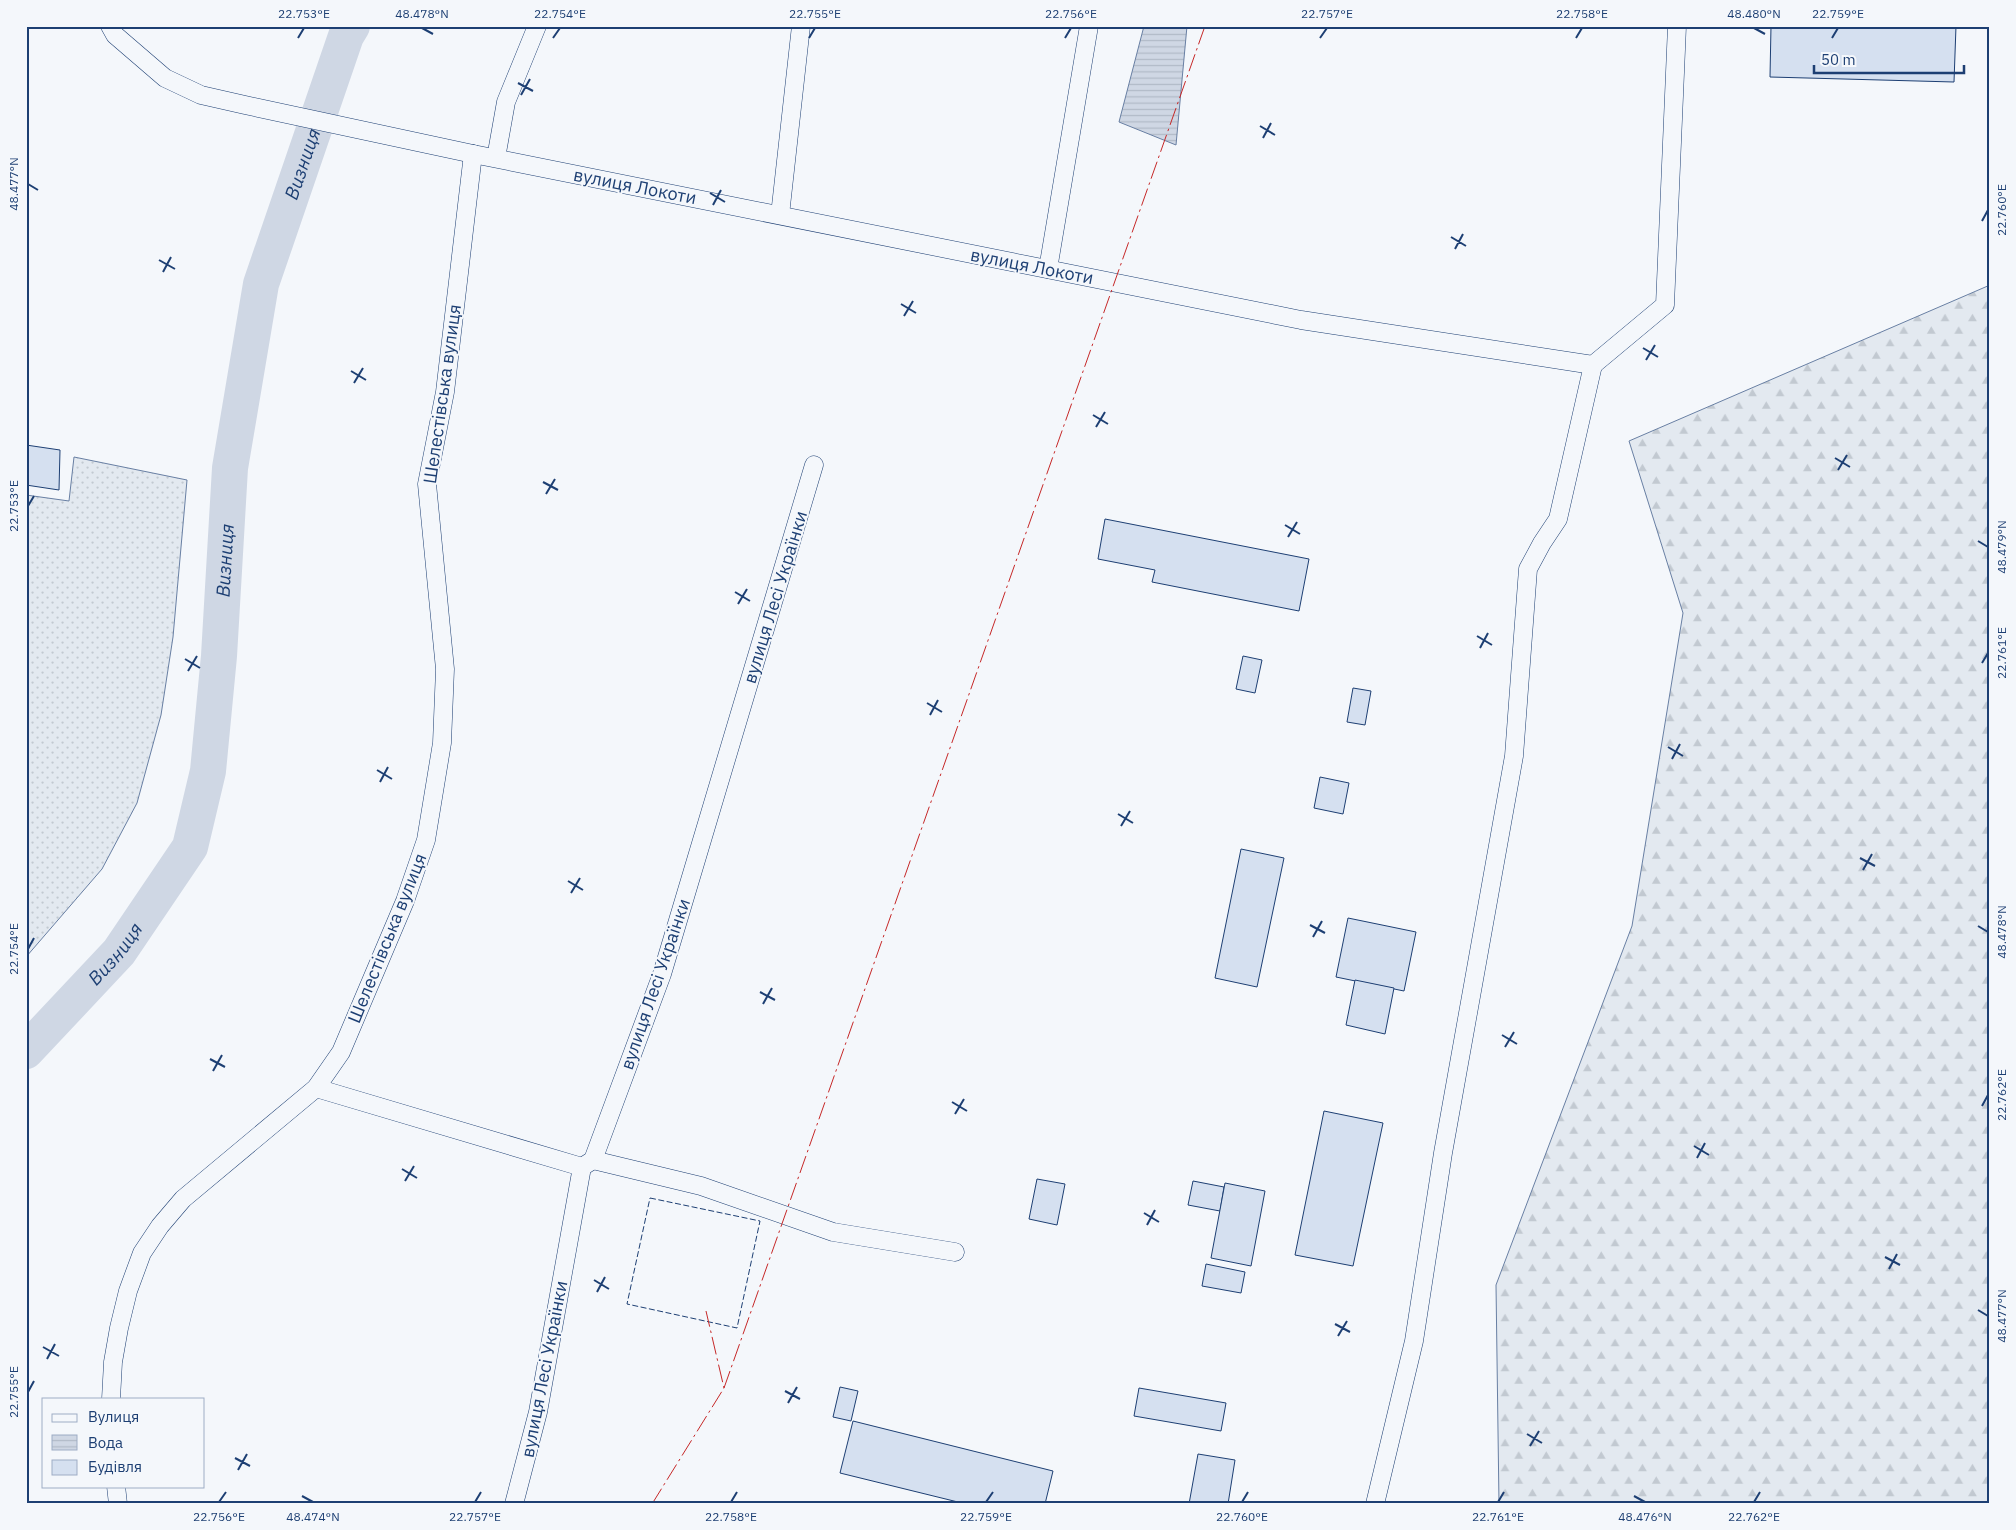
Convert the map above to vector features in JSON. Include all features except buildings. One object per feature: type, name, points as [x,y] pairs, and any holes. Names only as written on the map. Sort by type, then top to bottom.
[{"type":"street","name":"вулиця Локоти","points":[[110,26],[121,40],[165,78],[201,94],[256,107],[473,154],[1301,320],[1592,365]]},
{"type":"street","points":[[496,158],[506,102],[537,26]]},
{"type":"street","points":[[780,216],[801,26]]},
{"type":"street","points":[[1048,269],[1089,26]]},
{"type":"street","points":[[1375,1504],[1414,1341],[1443,1153],[1514,756],[1528,569],[1558,519],[1592,365],[1665,305],[1677,26]]},
{"type":"street","name":"Шелестівська вулиця","points":[[111,1398],[113,1362],[118,1328],[128,1291],[147,1246],[160,1226],[183,1198],[316,1088],[341,1052],[405,901],[426,840],[442,743],[445,669],[427,484],[445,392],[473,154]]},
{"type":"street","name":"вулиця Лесі Українки","points":[[514,1504],[538,1412],[588,1164],[662,974],[814,465]]},
{"type":"street","points":[[316,1088],[588,1164],[701,1186],[833,1232],[955,1252]]},
{"type":"street","points":[[116,1488],[118,1504]]},
{"type":"green space","points":[[1990,285],[1990,1504],[1499,1504],[1496,1285],[1632,926],[1683,613],[1629,441]]},
{"type":"green space","points":[[74,457],[187,480],[173,637],[161,715],[137,803],[102,869],[26,957],[26,495],[69,501]]},
{"type":"water","points":[[1144,26],[1187,26],[1176,145],[1119,122]]},
{"type":"waterway","name":"Визниця","points":[[26,1051],[119,952],[190,847],[208,771],[219,656],[230,468],[261,284],[346,36],[352,26]]},
{"type":"fence","points":[[650,1198],[760,1221],[737,1328],[627,1304],[650,1198]]},
{"type":"power","points":[[724,1388],[1205,26]]},
{"type":"power","points":[[652,1504],[724,1388],[706,1311]]}]
